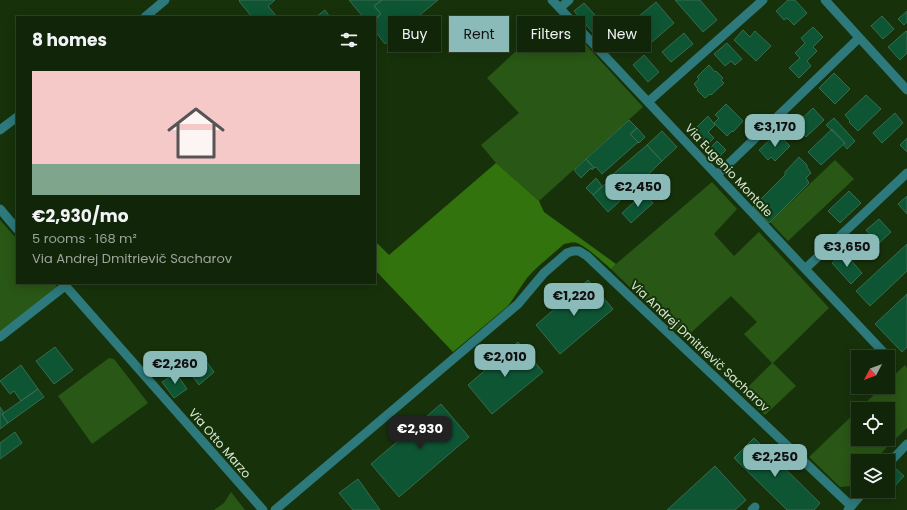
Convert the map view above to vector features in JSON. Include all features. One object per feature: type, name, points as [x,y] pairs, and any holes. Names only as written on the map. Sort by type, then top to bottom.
[{"type":"street","points":[[146,16],[164,0]]},
{"type":"street","name":"Via Eugenio Montale","points":[[552,0],[882,350]]},
{"type":"street","points":[[560,8],[569,0]]},
{"type":"street","points":[[648,102],[763,0]]},
{"type":"street","points":[[825,0],[907,90]]},
{"type":"street","points":[[717,175],[860,38]]},
{"type":"street","points":[[0,130],[16,118]]},
{"type":"street","points":[[805,269],[907,173]]},
{"type":"street","points":[[0,209],[16,228]]},
{"type":"street","name":"Via Andrej Dmitrievič Sacharov","points":[[275,510],[518,304],[544,273],[567,253],[573,251],[579,251],[587,256],[850,508]]},
{"type":"street","points":[[0,337],[64,284]]},
{"type":"street","name":"Via Otto Marzo","points":[[64,284],[263,510]]},
{"type":"street","points":[[895,457],[907,444]]},
{"type":"street","points":[[850,508],[858,498]]},
{"type":"green space","points":[[585,44],[643,107],[539,201],[496,163],[481,145],[519,113],[487,78],[517,50],[517,52],[585,52]]},
{"type":"green space","points":[[835,160],[854,179],[788,241],[770,222]]},
{"type":"green space","points":[[496,163],[539,201],[544,212],[616,264],[611,269],[585,247],[577,243],[564,244],[531,273],[508,306],[453,352],[376,271],[376,242],[389,255]]},
{"type":"green space","points":[[712,182],[737,209],[714,234],[734,256],[759,232],[829,308],[773,363],[796,386],[765,415],[742,393],[772,363],[744,334],[757,322],[731,296],[684,339],[611,269]]},
{"type":"green space","points":[[0,220],[16,238],[16,284],[55,284],[58,288],[0,335]]},
{"type":"green space","points":[[109,358],[114,359],[148,403],[92,444],[58,396]]},
{"type":"green space","points":[[905,365],[907,368],[907,428],[895,439],[895,402],[866,402],[875,394],[895,394],[895,374]]},
{"type":"green space","points":[[851,417],[851,446],[888,446],[880,454],[851,454],[851,486],[840,487],[809,457]]},
{"type":"green space","points":[[231,492],[245,510],[214,510],[224,503]]},
{"type":"building","points":[[275,0],[268,6],[276,16],[251,16],[239,1]]},
{"type":"building","points":[[349,0],[382,0],[374,6],[381,14],[376,18],[376,16],[362,16]]},
{"type":"building","points":[[382,0],[438,0],[419,16],[388,16],[388,42],[385,44],[376,32],[376,18],[381,14],[374,6]]},
{"type":"building","points":[[675,0],[700,0],[717,20],[703,32]]},
{"type":"building","points":[[788,0],[795,0],[807,13],[794,25],[787,18],[784,20],[776,11]]},
{"type":"building","points":[[656,2],[674,23],[651,43],[651,16],[639,16]]},
{"type":"building","points":[[584,3],[596,16],[593,16],[593,33],[585,24],[585,16],[578,16],[574,11]]},
{"type":"building","points":[[325,10],[329,16],[317,16]]},
{"type":"building","points":[[907,11],[907,22],[904,25],[898,19]]},
{"type":"building","points":[[882,16],[894,29],[883,39],[871,26]]},
{"type":"building","points":[[813,27],[823,37],[813,47],[817,51],[807,61],[811,66],[799,78],[789,68],[800,58],[795,53],[805,43],[801,38]]},
{"type":"building","points":[[743,30],[750,37],[755,31],[771,46],[756,61],[734,40]]},
{"type":"building","points":[[906,31],[907,53],[900,60],[888,47]]},
{"type":"building","points":[[684,33],[693,44],[671,62],[662,52]]},
{"type":"building","points":[[727,43],[742,59],[735,65],[731,61],[725,66],[714,54]]},
{"type":"building","points":[[644,55],[659,72],[648,82],[633,65]]},
{"type":"building","points":[[709,65],[723,78],[721,80],[724,83],[711,95],[710,94],[705,98],[697,90],[698,89],[694,84],[699,79],[697,77]]},
{"type":"building","points":[[834,73],[850,89],[835,104],[819,88]]},
{"type":"building","points":[[866,95],[881,109],[858,131],[849,122],[850,121],[845,115]]},
{"type":"building","points":[[726,104],[743,121],[727,136],[714,123],[719,118],[715,115]]},
{"type":"building","points":[[813,108],[824,120],[806,137],[795,125]]},
{"type":"building","points":[[895,113],[903,123],[882,143],[873,133]]},
{"type":"building","points":[[708,116],[715,125],[708,132],[714,138],[708,144],[694,130]]},
{"type":"building","points":[[834,118],[855,141],[847,149],[843,144],[845,143],[826,125]]},
{"type":"building","points":[[629,120],[637,128],[630,134],[638,142],[602,174],[586,159]]},
{"type":"building","points":[[637,128],[645,137],[639,143],[630,134]]},
{"type":"building","points":[[832,129],[845,143],[821,165],[808,152]]},
{"type":"building","points":[[662,131],[677,147],[662,161],[647,145]]},
{"type":"building","points":[[777,133],[790,146],[775,161],[771,157],[768,160],[759,150]]},
{"type":"building","points":[[907,138],[907,152],[900,145]]},
{"type":"building","points":[[717,141],[726,150],[720,156],[711,147]]},
{"type":"building","points":[[647,145],[662,161],[628,194],[611,176]]},
{"type":"building","points":[[799,157],[807,165],[811,173],[806,178],[809,183],[769,223],[753,207],[785,175],[785,172]]},
{"type":"building","points":[[586,159],[594,168],[592,170],[591,168],[581,178],[574,170]]},
{"type":"building","points":[[596,178],[602,186],[593,195],[586,188]]},
{"type":"building","points":[[605,184],[620,201],[608,212],[593,195]]},
{"type":"building","points":[[849,191],[861,203],[840,223],[828,211]]},
{"type":"building","points":[[644,193],[653,203],[631,223],[622,213]]},
{"type":"building","points":[[907,196],[907,214],[898,204]]},
{"type":"building","points":[[879,219],[891,232],[878,244],[866,230]]},
{"type":"building","points":[[907,244],[907,271],[870,306],[856,291]]},
{"type":"building","points":[[844,252],[862,273],[851,284],[832,263]]},
{"type":"building","points":[[588,280],[613,309],[560,354],[536,325]]},
{"type":"building","points":[[907,294],[907,347],[902,352],[875,324]]},
{"type":"building","points":[[518,342],[543,372],[492,414],[468,385]]},
{"type":"building","points":[[55,347],[73,370],[54,384],[36,361]]},
{"type":"building","points":[[188,359],[196,370],[187,377],[179,366]]},
{"type":"building","points":[[207,362],[214,372],[199,385],[191,374]]},
{"type":"building","points":[[21,365],[38,389],[21,401],[14,391],[10,394],[0,381]]},
{"type":"building","points":[[176,373],[187,389],[174,398],[162,382]]},
{"type":"building","points":[[38,389],[44,397],[8,423],[2,414]]},
{"type":"building","points":[[441,404],[469,437],[399,497],[371,464]]},
{"type":"building","points":[[0,407],[4,413],[2,414],[8,423],[0,429]]},
{"type":"building","points":[[15,432],[22,443],[0,459],[0,443]]},
{"type":"building","points":[[754,438],[820,503],[814,510],[787,510],[734,458]]},
{"type":"building","points":[[715,466],[746,500],[735,510],[667,510]]},
{"type":"building","points":[[895,468],[904,476],[895,486]]},
{"type":"building","points":[[358,479],[380,510],[353,510],[339,493]]}]
